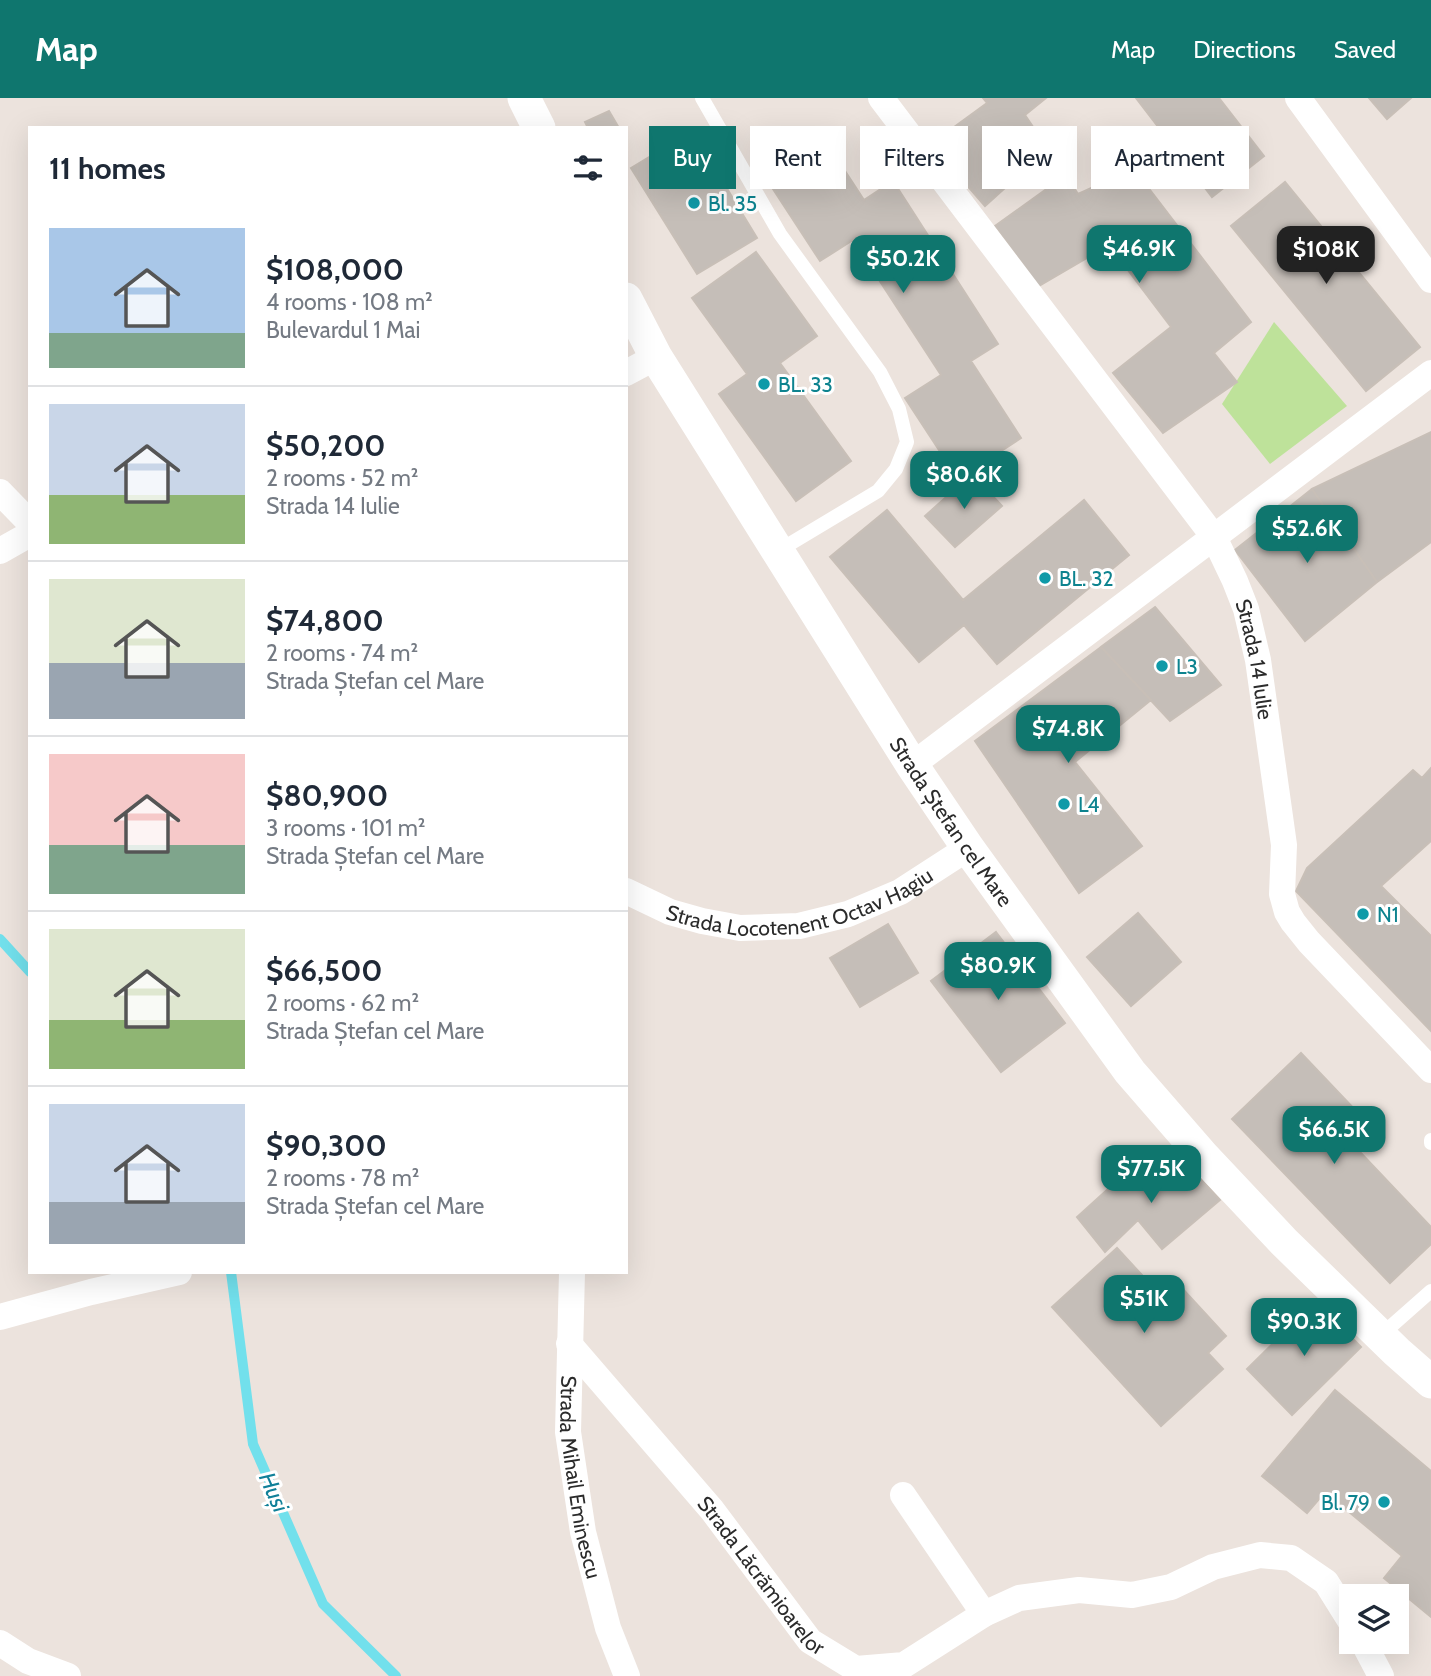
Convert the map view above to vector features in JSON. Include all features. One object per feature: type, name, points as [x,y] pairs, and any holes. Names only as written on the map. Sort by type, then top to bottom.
[{"type":"street","name":"Strada 14 Iulie","points":[[881,98],[1214,537],[1246,609],[1258,660],[1284,845],[1282,894],[1287,912],[1309,942],[1431,1070]]},
{"type":"street","points":[[1298,98],[1431,280]]},
{"type":"street","name":"Strada Ștefan cel Mare","points":[[628,303],[656,357],[912,765],[968,848],[1130,1072],[1203,1156],[1284,1242],[1431,1382]]},
{"type":"street","points":[[628,372],[656,357]]},
{"type":"street","points":[[912,765],[1431,373]]},
{"type":"street","points":[[0,492],[28,521]]},
{"type":"street","points":[[0,551],[28,535]]},
{"type":"street","name":"Strada Locotenent Octav Hagiu","points":[[628,892],[670,912],[702,921],[740,928],[799,926],[848,914],[900,892],[968,848]]},
{"type":"street","points":[[0,1317],[91,1292],[172,1274]]},
{"type":"street","name":"Strada Mihail Eminescu","points":[[572,1274],[568,1432],[583,1532],[608,1628],[627,1676]]},
{"type":"street","name":"Strada Lăcrămioarelor","points":[[569,1344],[712,1510],[810,1641],[856,1669],[904,1665],[984,1614],[1018,1598],[1079,1590],[1132,1595],[1171,1587],[1213,1567],[1260,1555],[1291,1558],[1326,1582],[1339,1603]]},
{"type":"street","points":[[903,1494],[984,1614]]},
{"type":"street","points":[[0,1643],[28,1661],[68,1676]]},
{"type":"street","points":[[1369,1654],[1381,1676]]},
{"type":"lane","points":[[702,98],[780,234],[880,372],[899,409],[907,442],[896,468],[878,491],[778,551]]},
{"type":"lane","points":[[1380,1336],[1431,1291]]},
{"type":"green space","points":[[1274,322],[1347,406],[1270,464],[1222,404]]},
{"type":"building","points":[[983,98],[1046,98],[1025,115],[1032,126],[982,126],[982,189],[1004,189],[985,206],[968,186],[968,126],[956,126],[987,103]]},
{"type":"building","points":[[1136,98],[1219,98],[1241,126],[1157,126]]},
{"type":"building","points":[[1369,98],[1411,98],[1387,119]]},
{"type":"building","points":[[609,111],[618,126],[587,126],[585,122]]},
{"type":"building","points":[[1249,137],[1264,156],[1249,168]]},
{"type":"building","name":"Bl. 35","points":[[649,157],[649,189],[727,189],[757,238],[697,274],[631,168]]},
{"type":"building","points":[[846,172],[864,200],[881,189],[898,189],[998,344],[971,361],[1021,438],[958,479],[905,398],[941,375],[853,240],[820,261],[773,189],[846,189]]},
{"type":"building","points":[[1285,182],[1420,347],[1366,391],[1231,226]]},
{"type":"building","points":[[1091,188],[1149,189],[1251,322],[1214,353],[1237,382],[1163,433],[1113,373],[1171,327],[1109,245],[1039,286],[995,226],[1047,189],[1075,189],[1078,194]]},
{"type":"building","points":[[1206,189],[1222,189],[1212,197]]},
{"type":"building","name":"BL. 33","points":[[756,252],[817,336],[780,363],[851,461],[796,501],[719,394],[747,374],[692,298]]},
{"type":"building","points":[[1431,432],[1431,542],[1377,582],[1312,489]]},
{"type":"building","points":[[972,474],[1002,506],[955,547],[925,516]]},
{"type":"building","points":[[1312,489],[1377,582],[1305,641],[1235,550]]},
{"type":"building","name":"BL. 32","points":[[1084,500],[1129,555],[997,664],[964,625],[919,662],[830,557],[887,510],[963,600]]},
{"type":"building","name":"L3","points":[[1155,607],[1221,685],[1170,721],[1101,647]]},
{"type":"building","name":"L4","points":[[1101,647],[1151,700],[1075,762],[1142,846],[1079,893],[975,741]]},
{"type":"building","name":"N1","points":[[1431,768],[1431,841],[1381,886],[1431,936],[1431,1031],[1296,891],[1307,868],[1413,770],[1422,778]]},
{"type":"building","points":[[1138,913],[1181,962],[1131,1006],[1087,957]]},
{"type":"building","points":[[888,924],[918,973],[860,1007],[830,958]]},
{"type":"building","points":[[996,932],[1065,1023],[1001,1072],[931,981]]},
{"type":"building","points":[[1301,1053],[1359,1114],[1341,1132],[1431,1227],[1431,1244],[1390,1283],[1232,1119]]},
{"type":"building","points":[[1176,1152],[1220,1200],[1162,1249],[1138,1220],[1105,1252],[1077,1217],[1118,1180],[1129,1193]]},
{"type":"building","points":[[1117,1248],[1165,1300],[1180,1286],[1226,1336],[1208,1353],[1223,1369],[1161,1426],[1052,1307]]},
{"type":"building","points":[[1316,1301],[1361,1347],[1292,1415],[1247,1369]]},
{"type":"building","name":"Bl. 79","points":[[1335,1390],[1431,1471],[1431,1617],[1409,1599],[1409,1584],[1391,1584],[1384,1578],[1402,1556],[1325,1492],[1307,1513],[1262,1476]]},
{"type":"waterway","name":"Huși","points":[[0,939],[28,970]]},
{"type":"waterway","name":"Huși","points":[[231,1274],[253,1444],[323,1604],[396,1676]]},
{"type":"place","name":"Bl. 35","points":[[694,203]]},
{"type":"place","name":"BL. 33","points":[[764,384]]},
{"type":"place","name":"BL. 32","points":[[1045,578]]},
{"type":"place","name":"L3","points":[[1162,666]]},
{"type":"place","name":"L4","points":[[1064,804]]},
{"type":"place","name":"N1","points":[[1363,914]]},
{"type":"place","name":"Bl. 79","points":[[1384,1502]]}]
